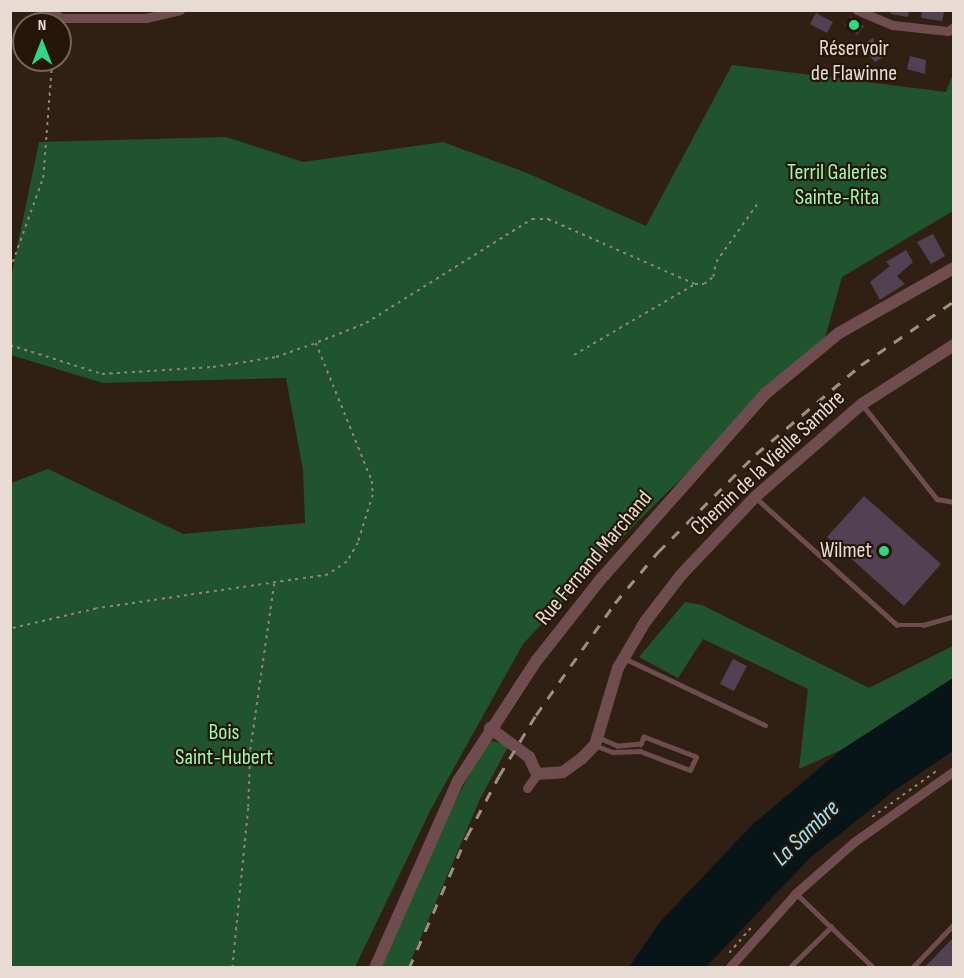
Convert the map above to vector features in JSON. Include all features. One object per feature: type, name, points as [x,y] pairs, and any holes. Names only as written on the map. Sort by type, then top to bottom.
[{"type":"street","points":[[51,10],[61,18],[146,18],[180,10]]},
{"type":"street","points":[[857,10],[893,25],[948,31],[954,27]]},
{"type":"street","name":"Rue Fernand Marchand","points":[[375,968],[458,780],[490,728],[600,580],[765,394],[839,333],[954,268]]},
{"type":"street","name":"Chemin de la Vieille Sambre","points":[[596,741],[624,658],[681,575],[755,497],[862,404],[954,345]]},
{"type":"street","points":[[490,728],[529,756],[537,774]]},
{"type":"street","points":[[537,774],[563,772],[596,741]]},
{"type":"street","points":[[729,968],[796,893],[862,835],[954,771]]},
{"type":"street","points":[[527,788],[537,774]]},
{"type":"lane","points":[[862,404],[938,499],[954,502]]},
{"type":"lane","points":[[755,497],[897,625],[923,625],[954,616]]},
{"type":"lane","points":[[624,658],[765,725]]},
{"type":"lane","points":[[644,737],[696,756],[690,770],[640,751],[613,752],[596,741],[617,746],[641,744],[644,737]]},
{"type":"lane","points":[[796,893],[874,968]]},
{"type":"lane","points":[[912,968],[954,924]]},
{"type":"lane","points":[[789,968],[831,927]]},
{"type":"path","points":[[10,269],[43,178],[51,72]]},
{"type":"path","points":[[10,345],[102,374],[213,367],[276,357],[366,322],[532,219],[548,219],[694,284],[704,284],[713,277],[716,262],[758,203]]},
{"type":"path","points":[[953,215],[954,206]]},
{"type":"path","points":[[574,354],[694,284]]},
{"type":"path","points":[[10,629],[96,609],[309,580],[339,569],[358,543],[371,508],[372,481],[316,343]]},
{"type":"path","points":[[231,968],[248,807],[250,750],[274,583]]},
{"type":"green space","name":"Bois Saint-Hubert","points":[[732,65],[946,92],[953,74],[953,211],[842,277],[825,338],[638,521],[523,644],[431,809],[355,967],[11,968],[11,483],[48,469],[183,534],[305,523],[303,470],[286,378],[103,383],[11,355],[11,277],[39,142],[226,137],[303,162],[443,142],[527,173],[646,226]]},
{"type":"green space","points":[[685,602],[702,605],[869,688],[953,646],[953,678],[841,750],[799,769],[808,689],[703,639],[678,678],[639,657]]},
{"type":"green space","points":[[493,741],[509,745],[480,799],[408,967],[379,968],[423,865],[485,743]]},
{"type":"water","name":"La Sambre","points":[[953,678],[953,751],[895,790],[811,857],[706,967],[629,967],[660,922],[753,824],[841,750]]},
{"type":"building","points":[[891,10],[909,10],[908,17],[891,14]]},
{"type":"building","points":[[922,10],[944,12],[942,21],[921,18]]},
{"type":"building","points":[[816,13],[833,22],[827,33],[810,24]]},
{"type":"building","name":"Réservoir de Flawinne","points":[[851,16],[864,26],[857,35],[845,25]]},
{"type":"building","points":[[873,38],[882,58],[875,62],[861,46]]},
{"type":"building","points":[[910,56],[926,60],[925,74],[907,69]]},
{"type":"building","points":[[933,234],[945,256],[931,264],[917,242]]},
{"type":"building","points":[[906,250],[913,262],[897,276],[905,284],[880,300],[870,282],[890,266],[886,262]]},
{"type":"building","name":"Wilmet","points":[[864,496],[941,564],[904,606],[827,537]]},
{"type":"building","points":[[733,659],[747,666],[734,691],[720,684]]},
{"type":"building","points":[[954,937],[954,968],[924,968]]},
{"type":"railway","points":[[409,968],[467,836],[499,776],[536,715],[615,603],[658,552],[756,454],[861,365],[954,301]]},
{"type":"place","name":"Réservoir de Flawinne","points":[[854,25]]},
{"type":"place","name":"Wilmet","points":[[884,551]]},
{"type":"park label","name":"Terril Galeries Sainte-Rita","points":[[837,184]]}]
